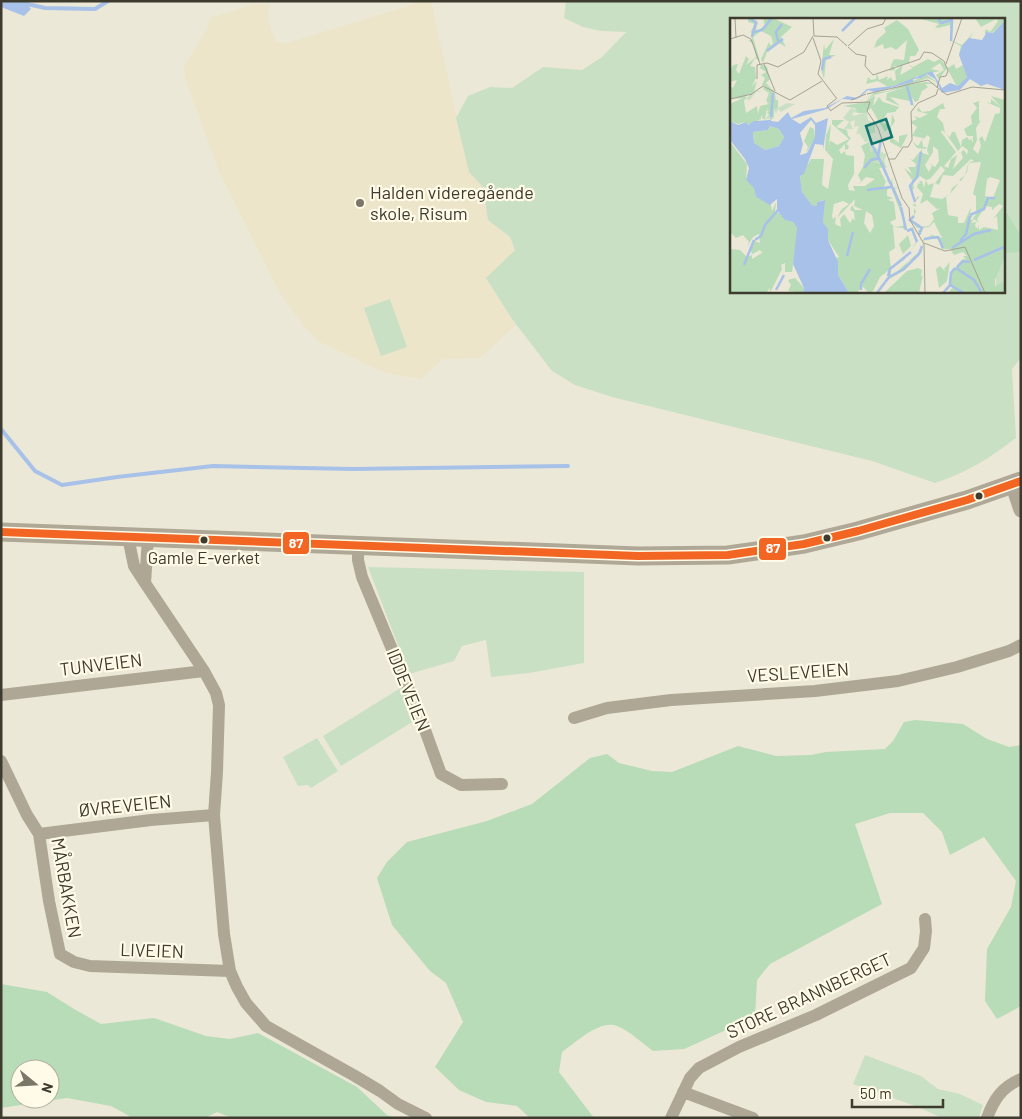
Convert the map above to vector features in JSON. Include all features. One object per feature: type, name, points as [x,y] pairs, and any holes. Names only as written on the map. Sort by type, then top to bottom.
[{"type":"main road","points":[[1,532],[638,556],[728,555],[830,539],[967,500],[1016,482]]},
{"type":"street","points":[[1016,482],[1021,510]]},
{"type":"street","points":[[128,537],[134,566],[204,671],[216,694],[219,705],[218,772],[214,815],[222,917],[230,971],[237,987],[246,1003],[266,1026],[355,1076],[398,1104],[426,1118]]},
{"type":"street","points":[[145,583],[148,538]]},
{"type":"street","name":"IDDEVEIEN","points":[[358,546],[358,560],[362,577],[421,719],[441,774],[461,785],[502,784]]},
{"type":"street","name":"VESLEVEIEN","points":[[574,718],[607,708],[671,700],[815,691],[898,681],[958,667],[1009,651],[1021,645]]},
{"type":"street","name":"TUNVEIEN","points":[[1,695],[204,671]]},
{"type":"street","name":"MÅRBAKKEN","points":[[1,761],[39,834],[49,901],[60,954],[74,962]]},
{"type":"street","name":"ØVREVEIEN","points":[[39,834],[151,820],[214,815]]},
{"type":"street","name":"STORE BRANNBERGET","points":[[671,1118],[690,1078],[700,1068],[716,1058],[816,1015],[911,968],[924,948],[925,919]]},
{"type":"street","name":"LIVEIEN","points":[[74,962],[90,966],[230,971]]},
{"type":"street","points":[[987,1118],[992,1104],[1003,1089],[1010,1083],[1021,1080]]},
{"type":"street","points":[[683,1092],[754,1118]]},
{"type":"shaded area","name":"Halden videregående skole, Risum","points":[[424,1],[431,1],[469,172],[483,186],[489,220],[510,237],[515,250],[512,319],[516,325],[480,358],[443,359],[421,379],[385,373],[318,341],[302,324],[278,290],[219,172],[185,78],[184,66],[207,29],[210,18],[255,4],[269,4],[268,16],[271,30],[276,41],[284,44]]},
{"type":"green space","points":[[566,1],[1021,1],[1021,358],[1012,369],[1016,438],[977,464],[957,475],[935,483],[872,461],[612,397],[575,385],[552,371],[512,319],[486,278],[515,250],[510,237],[488,220],[483,187],[469,172],[456,118],[468,96],[490,87],[512,88],[543,67],[582,70],[602,57],[626,32],[601,31],[583,27],[564,18]]},
{"type":"green space","points":[[1004,213],[1007,213],[1021,236],[1021,252],[1004,253]]},
{"type":"green space","points":[[390,299],[407,347],[381,356],[364,308]]},
{"type":"green space","points":[[368,567],[584,572],[584,663],[529,673],[491,677],[486,640],[462,646],[454,661],[409,674]]},
{"type":"green space","points":[[402,687],[417,719],[341,766],[323,736]]},
{"type":"green space","points":[[915,720],[963,724],[987,739],[1009,747],[1021,745],[1021,1006],[997,1019],[985,1001],[987,949],[1011,907],[1016,881],[984,837],[950,855],[942,832],[923,813],[890,813],[855,824],[882,904],[770,964],[757,980],[755,1017],[684,1049],[653,1051],[627,1031],[610,1025],[588,1033],[562,1052],[559,1072],[594,1118],[530,1118],[517,1106],[486,1102],[459,1090],[435,1067],[463,1022],[446,983],[430,971],[392,925],[377,878],[387,862],[407,842],[487,821],[532,804],[590,758],[607,754],[619,763],[652,771],[672,772],[738,746],[776,756],[885,749],[893,741],[904,722]]},
{"type":"green space","points":[[317,738],[338,771],[311,788],[307,785],[298,786],[283,757]]},
{"type":"green space","points":[[1,984],[47,992],[101,1024],[154,1018],[206,1036],[230,1039],[258,1033],[357,1087],[387,1115],[395,1118],[232,1118],[217,1112],[205,1118],[131,1117],[111,1106],[67,1098],[60,1099],[60,1059],[10,1059],[10,1107],[1,1108]]},
{"type":"green space","points":[[865,1055],[921,1076],[938,1089],[960,1094],[983,1105],[979,1118],[942,1118],[918,1107],[853,1084]]},
{"type":"water","points":[[1,1],[25,1],[31,9],[24,16],[1,7]]},
{"type":"waterway","points":[[14,1],[45,8],[95,9],[108,1]]},
{"type":"waterway","points":[[1,429],[35,471],[62,485],[213,466],[353,469],[568,466]]},
{"type":"transit line","name":"87","points":[[1,532],[638,556],[728,555],[804,544],[858,531],[967,500],[1021,481]]},
{"type":"place","name":"Halden videregående skole, Risum","points":[[360,203]]},
{"type":"place","name":"Gamle E-verket","points":[[204,540]]}]
